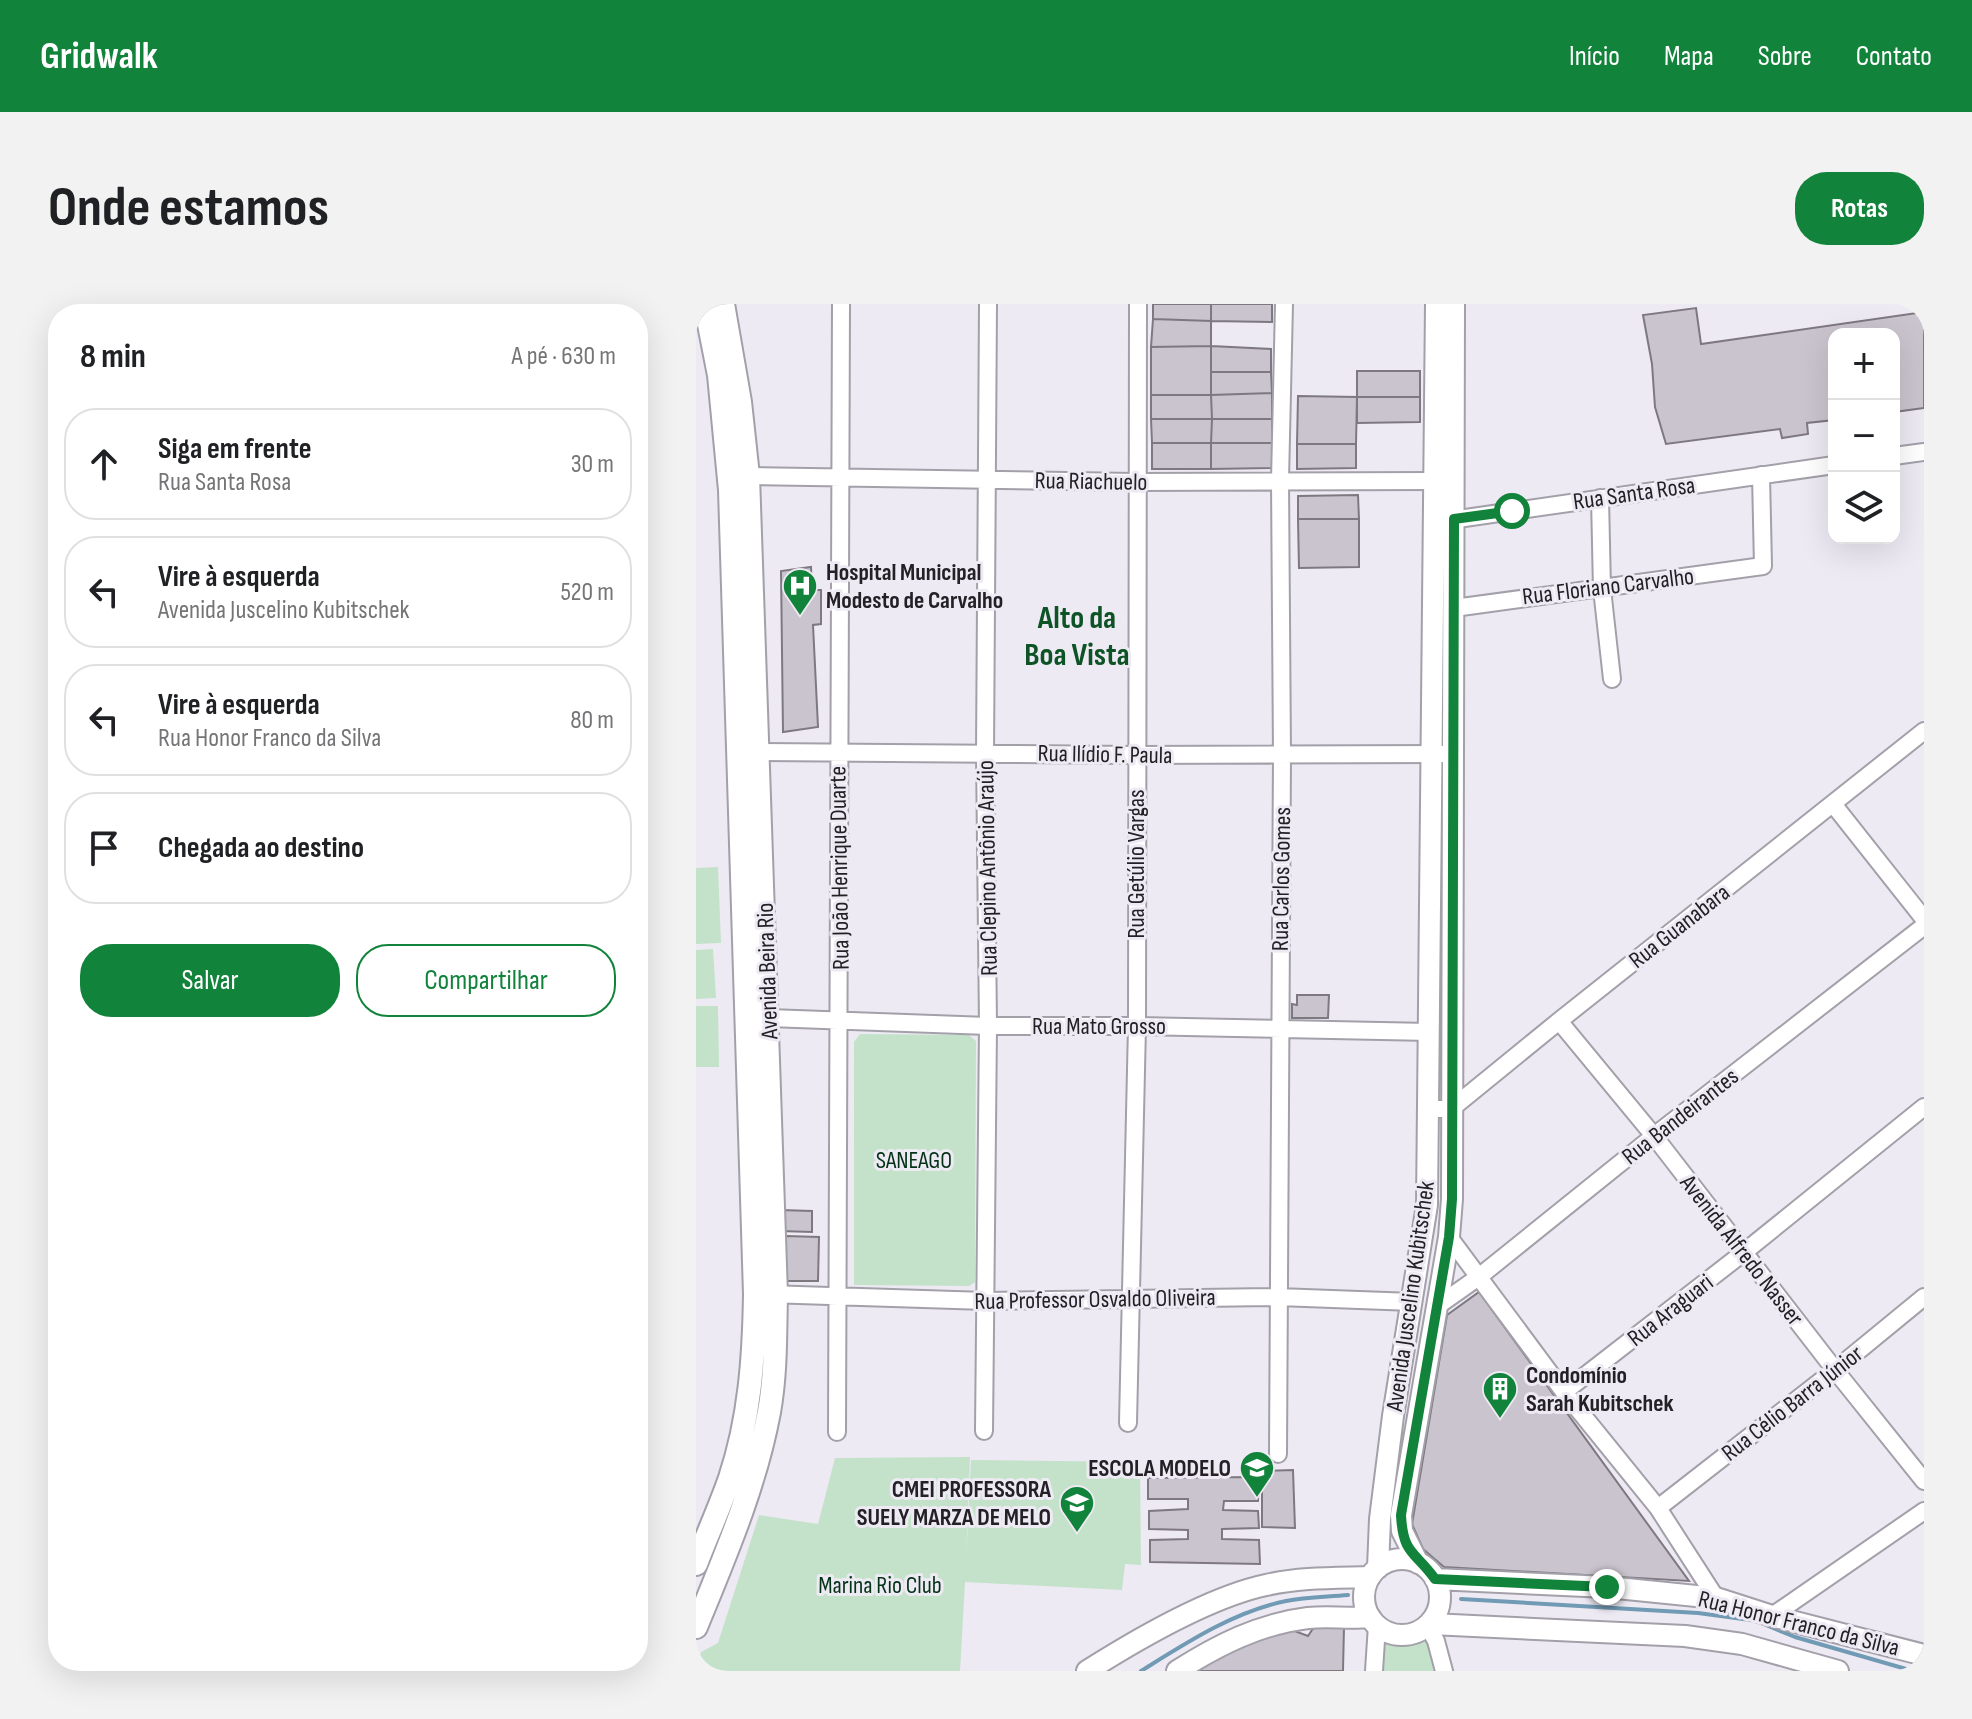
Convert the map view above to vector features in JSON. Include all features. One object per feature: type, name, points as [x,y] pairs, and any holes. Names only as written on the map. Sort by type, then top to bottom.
[{"type":"main road","name":"Avenida Beira Rio","points":[[696,1627],[746,1504],[759,1457],[773,1382],[766,1294],[730,490],[721,388],[705,304]]},
{"type":"main road","name":"Avenida Beira Rio","points":[[696,1564],[730,1477],[745,1420],[766,1294],[769,1018],[748,476],[739,390],[723,304]]},
{"type":"street","name":"Rua João Henrique Duarte","points":[[837,1432],[841,304]]},
{"type":"street","name":"Rua Clepino Antônio Araújo","points":[[984,1431],[988,1026],[985,753],[988,304]]},
{"type":"street","name":"Rua Getúlio Vargas","points":[[1128,1423],[1137,1026],[1138,304]]},
{"type":"street","name":"Rua Carlos Gomes","points":[[1278,1454],[1282,755],[1280,480],[1284,304]]},
{"type":"street","name":"Avenida Juscelino Kubitschek","points":[[1436,304],[1433,481],[1444,521]]},
{"type":"street","name":"Avenida Juscelino Kubitschek","points":[[1418,1563],[1402,1531],[1401,1515],[1449,1237],[1451,1109],[1441,963],[1447,616],[1444,521],[1454,304]]},
{"type":"street","points":[[1900,455],[1924,452]]},
{"type":"street","name":"Rua Santa Rosa","points":[[1444,521],[1828,466]]},
{"type":"street","name":"Rua Floriano Carvalho","points":[[1447,616],[1602,589],[1763,566],[1761,475]]},
{"type":"street","name":"Rua Riachuelo","points":[[748,476],[1137,482],[1433,481]]},
{"type":"street","points":[[1600,498],[1602,589],[1612,679]]},
{"type":"street","name":"Rua Guanabara","points":[[1451,1109],[1924,731]]},
{"type":"street","name":"Rua Ilídio F. Paula","points":[[758,752],[1443,754]]},
{"type":"street","points":[[1833,804],[1924,919]]},
{"type":"street","name":"Rua Bandeirantes","points":[[1436,1307],[1480,1276],[1924,926]]},
{"type":"street","name":"Avenida Juscelino Kubitschek","points":[[1374,1572],[1427,1205],[1430,1032],[1441,963]]},
{"type":"street","name":"Rua Mato Grosso","points":[[769,1018],[988,1026],[1430,1032]]},
{"type":"street","name":"Avenida Alfredo Nasser","points":[[1559,1021],[1654,1136],[1924,1481]]},
{"type":"street","name":"Rua Araguari","points":[[1564,1392],[1924,1107]]},
{"type":"street","points":[[1430,1109],[1451,1109]]},
{"type":"street","points":[[1449,1237],[1564,1392],[1658,1508],[1716,1598]]},
{"type":"street","name":"Rua Professor Osvaldo Oliveira","points":[[766,1294],[986,1301],[1278,1297],[1413,1302]]},
{"type":"street","name":"Rua Célio Barra Júnior","points":[[1658,1508],[1924,1297]]},
{"type":"street","points":[[1772,1616],[1924,1511]]},
{"type":"street","points":[[1087,1671],[1162,1629],[1246,1590],[1374,1572],[1397,1560],[1418,1563],[1435,1579],[1439,1603],[1430,1625],[1444,1671]]},
{"type":"street","points":[[1374,1572],[1364,1599],[1373,1621],[1374,1671]]},
{"type":"street","name":"Rua Honor Franco da Silva","points":[[1435,1579],[1607,1587],[1716,1598],[1772,1616],[1924,1655]]},
{"type":"street","points":[[1177,1671],[1260,1628],[1310,1618],[1373,1621],[1398,1635],[1408,1635],[1430,1625]]},
{"type":"street","name":"Rua Honor Franco da Silva","points":[[1430,1625],[1685,1636],[1742,1644],[1838,1671]]},
{"type":"green space","points":[[718,867],[721,943],[696,944],[696,868]]},
{"type":"green space","points":[[713,949],[716,998],[696,999],[696,950]]},
{"type":"green space","points":[[696,1006],[718,1006],[719,1067],[696,1067]]},
{"type":"green space","name":"SANEAGO","points":[[860,1034],[969,1035],[976,1041],[975,1282],[969,1286],[854,1285],[854,1042]]},
{"type":"green space","name":"Marina Rio Club","points":[[970,1457],[966,1563],[971,1460],[1140,1462],[1141,1565],[1125,1564],[1122,1590],[965,1582],[960,1671],[696,1671],[701,1652],[718,1643],[759,1515],[818,1524],[835,1458]]},
{"type":"green space","points":[[1426,1637],[1434,1671],[1383,1671],[1386,1639],[1404,1643]]},
{"type":"building","points":[[1153,304],[1211,304],[1211,321],[1153,319]]},
{"type":"building","points":[[1211,304],[1272,304],[1272,322],[1211,321]]},
{"type":"building","points":[[1696,308],[1701,344],[1924,312],[1924,408],[1900,411],[1900,328],[1828,328],[1828,421],[1807,423],[1808,434],[1782,438],[1780,429],[1666,444],[1655,407],[1652,364],[1643,315]]},
{"type":"building","points":[[1153,319],[1211,321],[1211,346],[1151,347]]},
{"type":"building","points":[[1211,346],[1271,349],[1271,372],[1211,372]]},
{"type":"building","points":[[1211,346],[1211,395],[1151,395],[1151,347]]},
{"type":"building","points":[[1357,371],[1420,371],[1420,397],[1357,397]]},
{"type":"building","points":[[1211,372],[1271,372],[1272,393],[1211,395]]},
{"type":"building","points":[[1272,393],[1272,419],[1212,419],[1211,395]]},
{"type":"building","points":[[1151,395],[1211,395],[1212,419],[1151,419]]},
{"type":"building","points":[[1298,396],[1357,397],[1356,444],[1297,444]]},
{"type":"building","points":[[1357,397],[1420,397],[1420,422],[1357,423]]},
{"type":"building","points":[[1151,419],[1212,419],[1211,443],[1152,443]]},
{"type":"building","points":[[1212,419],[1272,419],[1272,443],[1211,443]]},
{"type":"building","points":[[1152,443],[1211,443],[1211,469],[1152,469]]},
{"type":"building","points":[[1211,443],[1272,443],[1272,468],[1211,469]]},
{"type":"building","points":[[1297,444],[1356,444],[1356,468],[1297,469]]},
{"type":"building","points":[[1358,495],[1359,519],[1298,519],[1298,496]]},
{"type":"building","points":[[1298,519],[1359,519],[1359,567],[1299,568]]},
{"type":"building","points":[[811,567],[812,590],[821,590],[821,624],[813,625],[818,727],[783,732],[781,571]]},
{"type":"building","points":[[1297,995],[1329,995],[1328,1018],[1292,1018],[1292,1004],[1297,1005]]},
{"type":"building","points":[[780,1210],[812,1211],[812,1232],[779,1231]]},
{"type":"building","points":[[786,1236],[819,1237],[818,1281],[786,1281]]},
{"type":"building","name":"Condomínio Sarah Kubitschek","points":[[1479,1292],[1689,1581],[1444,1567],[1423,1549],[1412,1524],[1447,1315]]},
{"type":"building","points":[[1293,1470],[1295,1528],[1262,1527],[1262,1471]]},
{"type":"building","points":[[1259,1477],[1258,1501],[1224,1501],[1223,1510],[1258,1511],[1259,1528],[1222,1529],[1222,1539],[1259,1540],[1260,1564],[1150,1562],[1150,1540],[1188,1539],[1188,1530],[1149,1529],[1149,1511],[1188,1509],[1188,1499],[1148,1499],[1148,1478]]},
{"type":"building","points":[[1314,1627],[1344,1627],[1343,1671],[1194,1671],[1233,1647],[1292,1630],[1308,1636]]},
{"type":"waterway","points":[[1141,1671],[1210,1630],[1266,1606],[1348,1595]]},
{"type":"waterway","points":[[1461,1599],[1698,1613],[1758,1621]]},
{"type":"waterway","points":[[1766,1625],[1795,1637],[1913,1671]]},
{"type":"place","name":"Hospital Municipal Modesto de Carvalho","points":[[800,617]]},
{"type":"place","name":"Condomínio Sarah Kubitschek","points":[[1500,1420]]},
{"type":"place","name":"ESCOLA MODELO","points":[[1257,1499]]},
{"type":"place","name":"CMEI PROFESSORA SUELY MARZA DE MELO","points":[[1077,1534]]},
{"type":"district","name":"Alto da Boa Vista","points":[[1077,636]]},
{"type":"route","points":[[1512,511],[1454,519],[1452,1199],[1449,1237],[1401,1515],[1402,1531],[1418,1563],[1435,1579],[1607,1587]]}]
